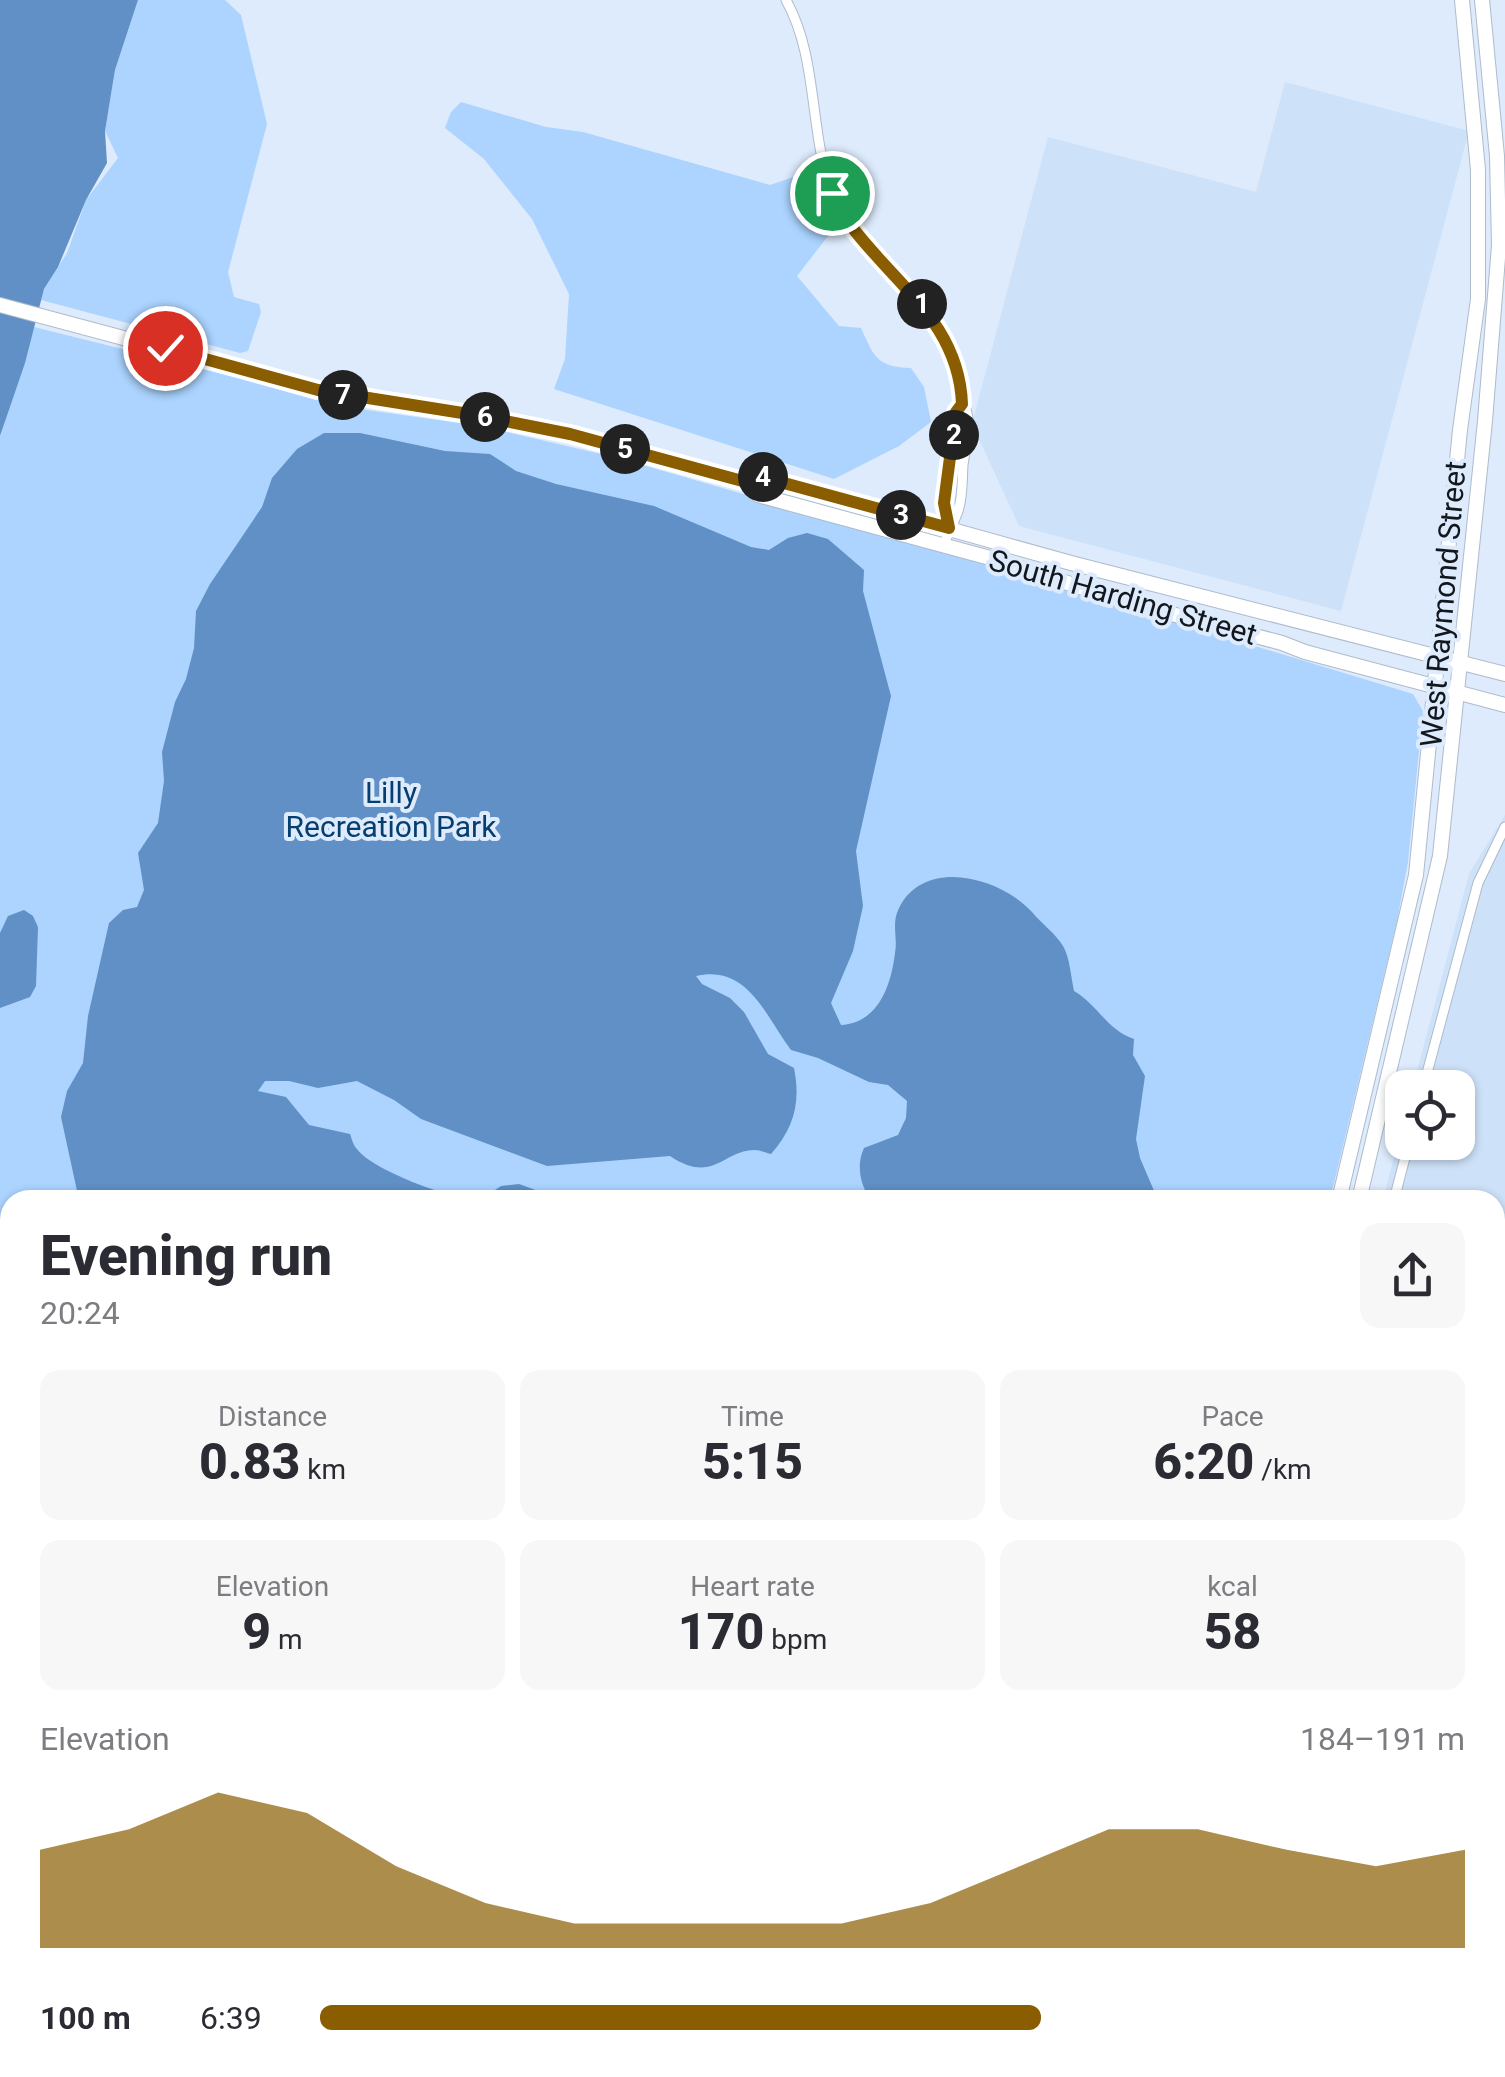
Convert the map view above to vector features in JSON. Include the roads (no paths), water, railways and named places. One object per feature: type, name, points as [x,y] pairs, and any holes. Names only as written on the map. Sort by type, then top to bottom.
[{"type":"main road","name":"West Raymond Street","points":[[1341,1190],[1410,908],[1479,272],[1478,170],[1462,0]]},
{"type":"main road","name":"West Raymond Street","points":[[1361,1190],[1440,856],[1461,663],[1499,245],[1497,156],[1482,0]]},
{"type":"main road","name":"South Harding Street","points":[[0,306],[318,390],[570,434],[746,482],[758,494],[1130,603],[1505,704]]},
{"type":"main road","name":"South Harding Street","points":[[746,482],[762,477],[1236,606],[1505,674]]},
{"type":"main road","points":[[1227,628],[1236,606]]},
{"type":"street","points":[[786,0],[800,25],[832,193],[851,226],[936,323],[955,366],[962,404],[968,413],[960,502],[944,546]]},
{"type":"street","points":[[949,528],[944,503],[956,412],[962,404]]},
{"type":"street","points":[[1428,1070],[1478,883],[1505,827]]},
{"type":"street","points":[[1397,1190],[1404,1160]]},
{"type":"park label","name":"Lilly Recreation Park","points":[[391,809]]}]
